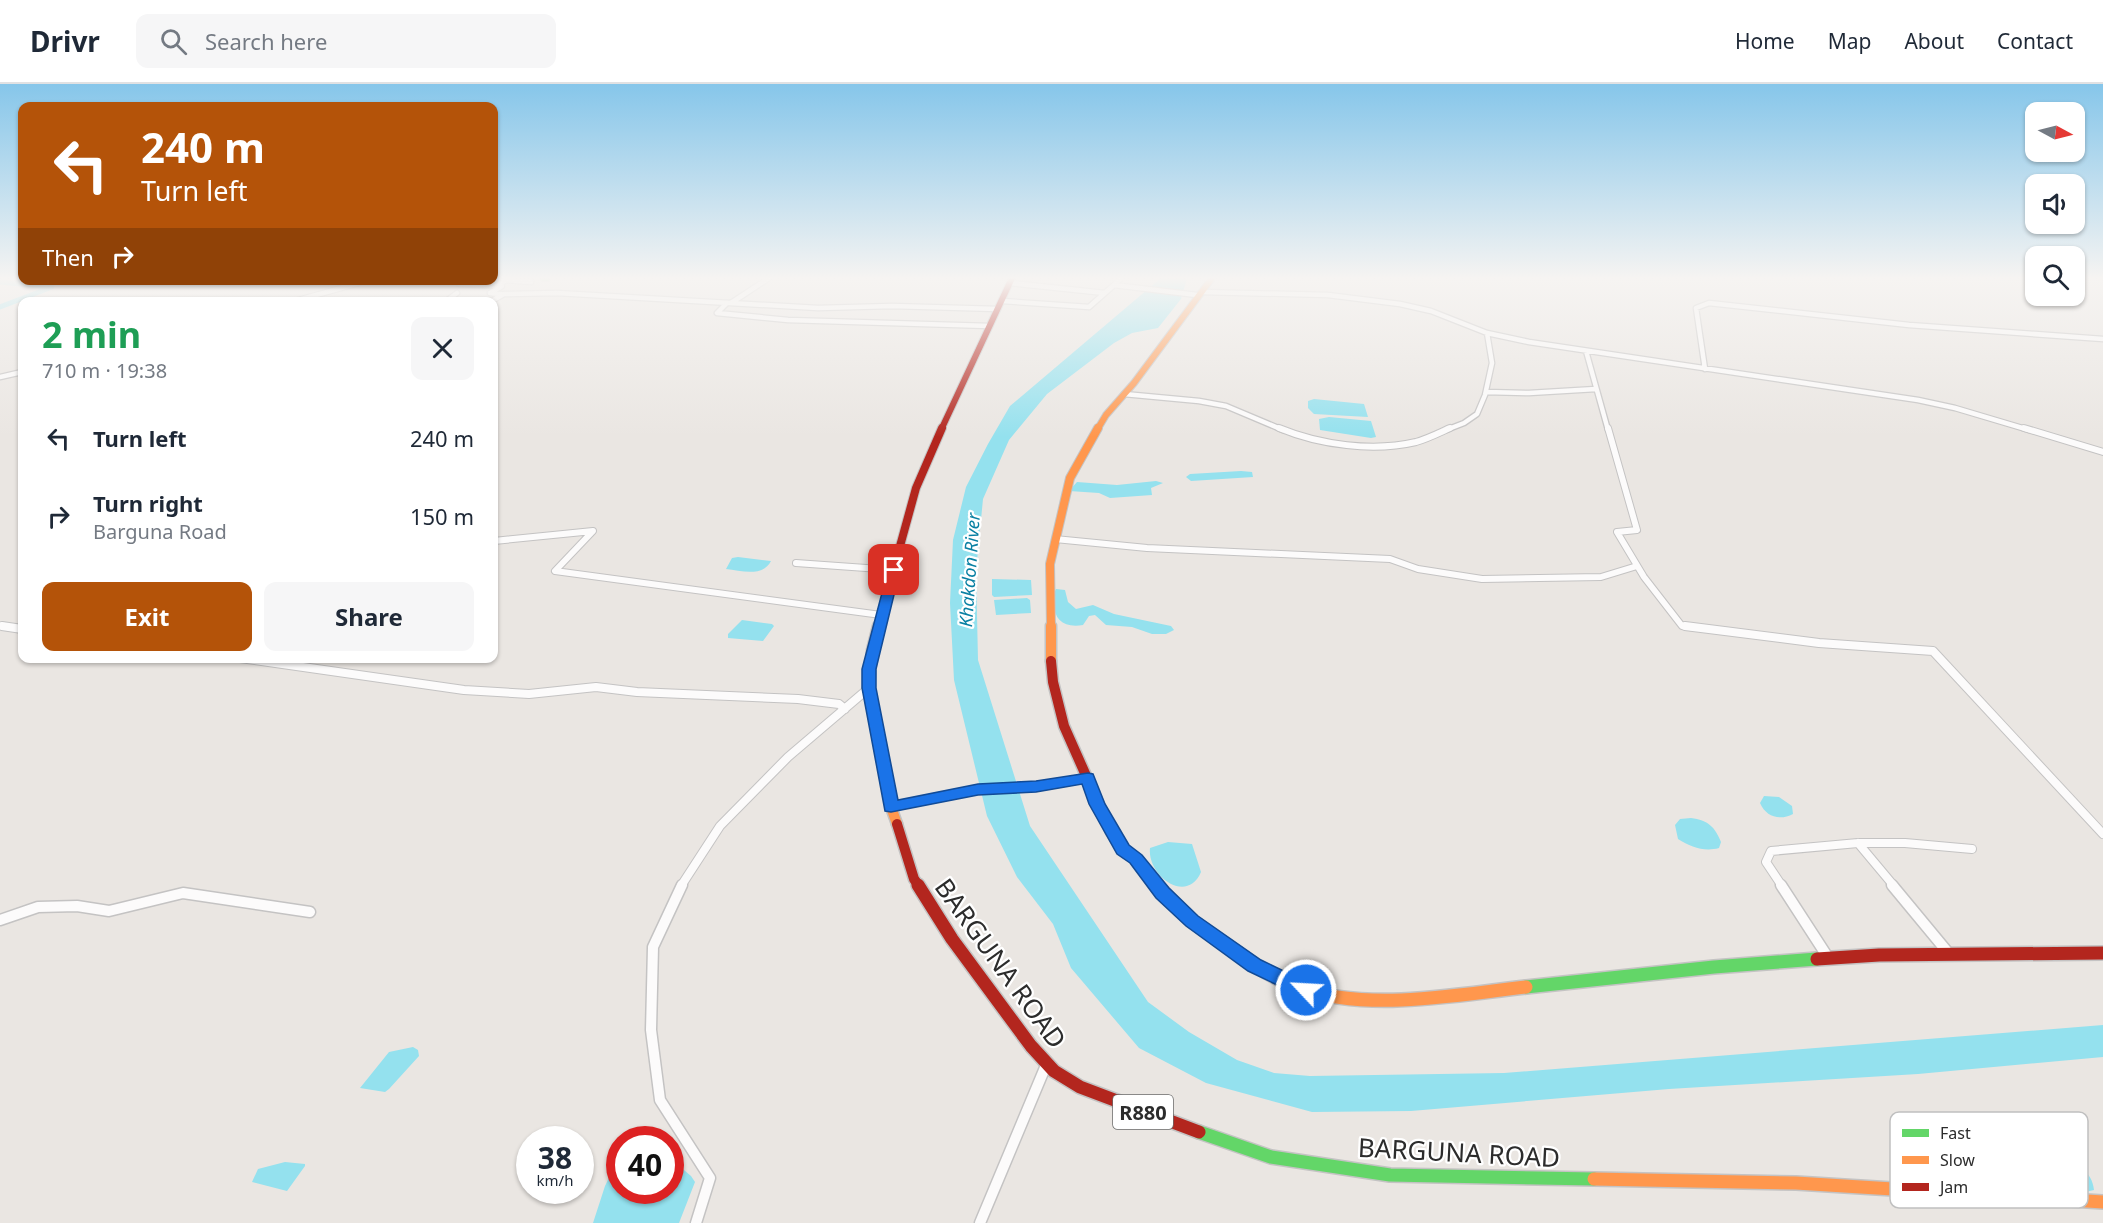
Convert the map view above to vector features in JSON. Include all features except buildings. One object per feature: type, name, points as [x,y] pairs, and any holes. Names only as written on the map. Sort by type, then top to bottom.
[{"type":"main road","name":"BARGUNA ROAD","points":[[987,331],[916,488],[872,650],[869,688],[891,807],[914,879],[952,939],[1031,1046],[1054,1071],[1080,1088],[1272,1157],[1389,1175],[1796,1183],[1890,1189]]},
{"type":"main road","points":[[1171,331],[1106,415],[1070,478],[1050,564],[1051,675],[1058,710],[1097,804],[1123,850],[1136,859],[1162,893],[1192,921],[1255,966],[1306,990],[1371,999],[1425,998],[1703,968],[1879,955],[2103,953]]},
{"type":"main road","name":"BARGUNA ROAD","points":[[2088,1201],[2103,1202]]},
{"type":"street","points":[[1483,331],[1586,351],[1918,400],[1955,408],[2103,452]]},
{"type":"street","points":[[1699,331],[1705,369]]},
{"type":"street","points":[[1994,331],[2103,339]]},
{"type":"street","points":[[1124,394],[1199,400],[1244,412],[1288,432],[1342,445],[1377,446],[1416,442],[1464,423],[1478,414],[1486,392],[1492,363],[1487,333]]},
{"type":"street","points":[[1586,351],[1637,530],[1617,532],[1637,566],[1684,627],[1819,643],[1933,651],[2103,834]]},
{"type":"street","points":[[0,377],[18,373]]},
{"type":"street","points":[[1486,392],[1536,393],[1596,389]]},
{"type":"street","points":[[498,541],[593,531],[555,571],[881,615]]},
{"type":"street","points":[[1055,539],[1147,548],[1390,559],[1418,568],[1482,579],[1601,577],[1637,566]]},
{"type":"street","points":[[796,563],[894,570]]},
{"type":"street","points":[[0,626],[18,628]]},
{"type":"street","points":[[275,663],[464,690],[529,694],[596,687],[637,692],[798,699],[840,704],[845,709]]},
{"type":"street","points":[[696,1223],[710,1178],[660,1100],[651,1030],[653,947],[675,896],[720,826],[788,757],[869,688]]},
{"type":"street","points":[[891,807],[978,790],[1024,787],[1088,778]]},
{"type":"street","points":[[1828,959],[1766,862],[1771,851],[1858,843],[1905,843],[1972,849]]},
{"type":"street","points":[[1858,843],[1950,955]]},
{"type":"street","points":[[0,920],[38,907],[77,906],[109,911],[183,893],[310,912]]},
{"type":"street","points":[[980,1223],[1047,1063]]},
{"type":"water","name":"Khakdon River","points":[[1098,331],[1142,331],[1132,333],[1114,343],[1047,394],[1009,440],[983,499],[976,571],[978,660],[1030,826],[1148,1002],[1189,1032],[1237,1060],[1274,1073],[1310,1076],[1504,1073],[2103,1025],[2103,1057],[1918,1074],[1669,1089],[1411,1111],[1312,1112],[1206,1083],[1139,1048],[1071,968],[1053,924],[1017,877],[987,816],[954,680],[950,603],[953,540],[966,487],[1010,406]]},
{"type":"water","points":[[1314,399],[1364,404],[1368,417],[1314,414],[1308,408],[1308,401]]},
{"type":"water","points":[[1329,417],[1371,421],[1376,437],[1320,430],[1319,419]]},
{"type":"water","points":[[1252,472],[1253,477],[1191,481],[1186,477],[1190,474]]},
{"type":"water","points":[[1156,481],[1163,483],[1151,488],[1152,495],[1110,498],[1099,493],[1069,491],[1077,482],[1117,485]]},
{"type":"water","points":[[732,558],[771,561],[763,569],[757,571],[726,569]]},
{"type":"water","points":[[992,579],[1031,580],[1032,595],[994,597]]},
{"type":"water","points":[[1056,589],[1065,590],[1068,602],[1076,609],[1093,605],[1114,614],[1171,626],[1174,630],[1166,634],[1152,634],[1132,627],[1106,625],[1095,615],[1089,616],[1083,625],[1066,624],[1058,619],[1056,614],[1054,596]]},
{"type":"water","points":[[1027,598],[1030,600],[1031,613],[996,615],[994,600]]},
{"type":"water","points":[[742,620],[774,626],[763,641],[728,638],[728,634]]},
{"type":"water","points":[[1764,796],[1779,797],[1792,806],[1793,814],[1778,817],[1766,812],[1760,803]]},
{"type":"water","points":[[1680,819],[1702,820],[1713,828],[1721,842],[1719,848],[1698,848],[1678,839],[1675,825]]},
{"type":"water","points":[[1168,842],[1192,844],[1201,872],[1195,882],[1187,886],[1178,886],[1161,877],[1151,858],[1150,848]]},
{"type":"water","points":[[413,1047],[418,1050],[419,1056],[389,1089],[385,1092],[360,1088],[389,1052]]},
{"type":"water","points":[[285,1162],[305,1164],[287,1191],[252,1182],[258,1169]]},
{"type":"water","points":[[684,1170],[695,1182],[679,1223],[593,1223],[606,1184],[606,1204],[684,1204]]},
{"type":"water","points":[[2088,1175],[2093,1183],[2094,1190],[2088,1192]]},
{"type":"traffic: fast","points":[[1526,987],[1714,967],[1817,959]]},
{"type":"traffic: fast","points":[[1199,1132],[1271,1157],[1390,1175],[1594,1179]]},
{"type":"traffic: slow","points":[[1051,661],[1050,564],[1070,478],[1106,415],[1134,383],[1173,331]]},
{"type":"traffic: slow","points":[[886,597],[872,650],[869,688],[891,807],[897,824]]},
{"type":"traffic: slow","points":[[1239,954],[1290,984],[1334,995],[1361,998],[1416,998],[1526,987]]},
{"type":"traffic: slow","points":[[1594,1179],[1796,1183],[1890,1189]]},
{"type":"traffic: slow","points":[[2088,1201],[2103,1202]]},
{"type":"traffic: jam","points":[[886,597],[916,488],[986,331]]},
{"type":"traffic: jam","points":[[1051,661],[1057,704],[1064,726],[1111,832],[1123,850],[1136,859],[1163,893],[1192,921],[1239,954]]},
{"type":"traffic: jam","points":[[897,824],[914,879],[952,939],[1031,1046],[1054,1071],[1080,1087],[1199,1132]]},
{"type":"traffic: jam","points":[[1817,959],[1879,955],[2103,953]]},
{"type":"route","points":[[894,570],[869,669],[869,688],[891,807],[978,790],[1036,787],[1088,778],[1097,804],[1111,832],[1123,850],[1136,859],[1162,893],[1192,921],[1255,966],[1306,990]]}]
